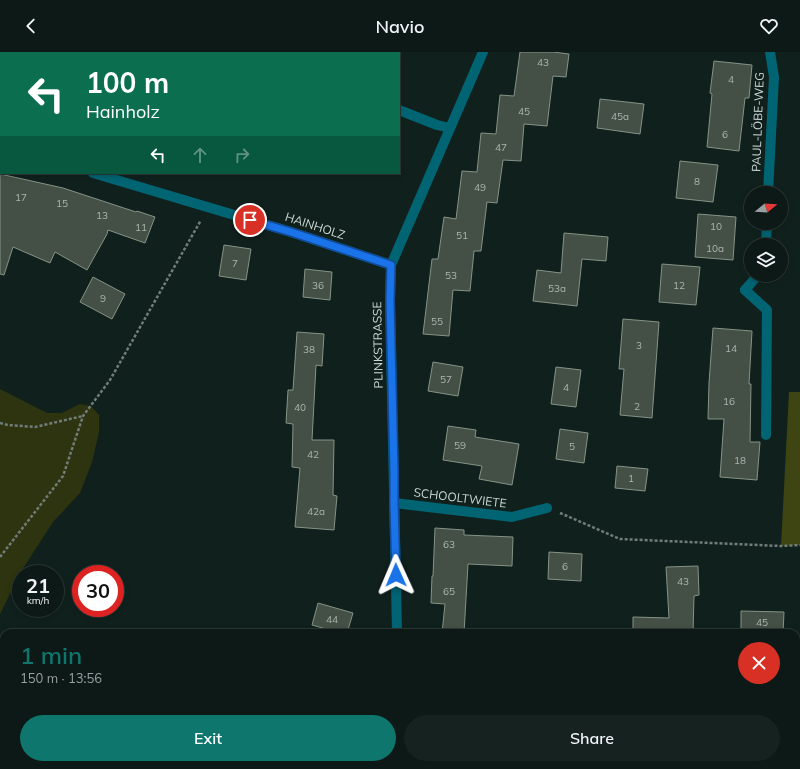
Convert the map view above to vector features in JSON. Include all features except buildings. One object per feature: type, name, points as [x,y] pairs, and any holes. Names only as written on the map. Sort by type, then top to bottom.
[{"type":"street","name":"PLINKSTRASSE","points":[[397,629],[390,301],[391,265],[483,52]]},
{"type":"street","name":"PAUL-LÖBE-WEG","points":[[768,186],[774,77],[770,52]]},
{"type":"street","points":[[400,110],[450,128]]},
{"type":"street","name":"HAINHOLZ","points":[[96,174],[291,232],[391,265]]},
{"type":"street","points":[[752,282],[745,290],[768,310],[766,434]]},
{"type":"street","name":"SCHOOLTWIETE","points":[[394,503],[512,517],[546,508]]},
{"type":"path","points":[[0,557],[64,476],[83,416],[110,380],[209,207]]},
{"type":"path","points":[[0,423],[35,427],[83,416]]},
{"type":"path","points":[[546,508],[620,539],[781,546],[800,545]]},
{"type":"green space","points":[[0,389],[47,413],[62,413],[80,404],[91,406],[99,415],[99,432],[92,462],[80,493],[53,522],[25,565],[12,565],[12,590],[0,614]]},
{"type":"green space","points":[[789,392],[800,392],[800,545],[781,546]]},
{"type":"route","points":[[250,220],[391,265],[390,301],[396,575]]}]
